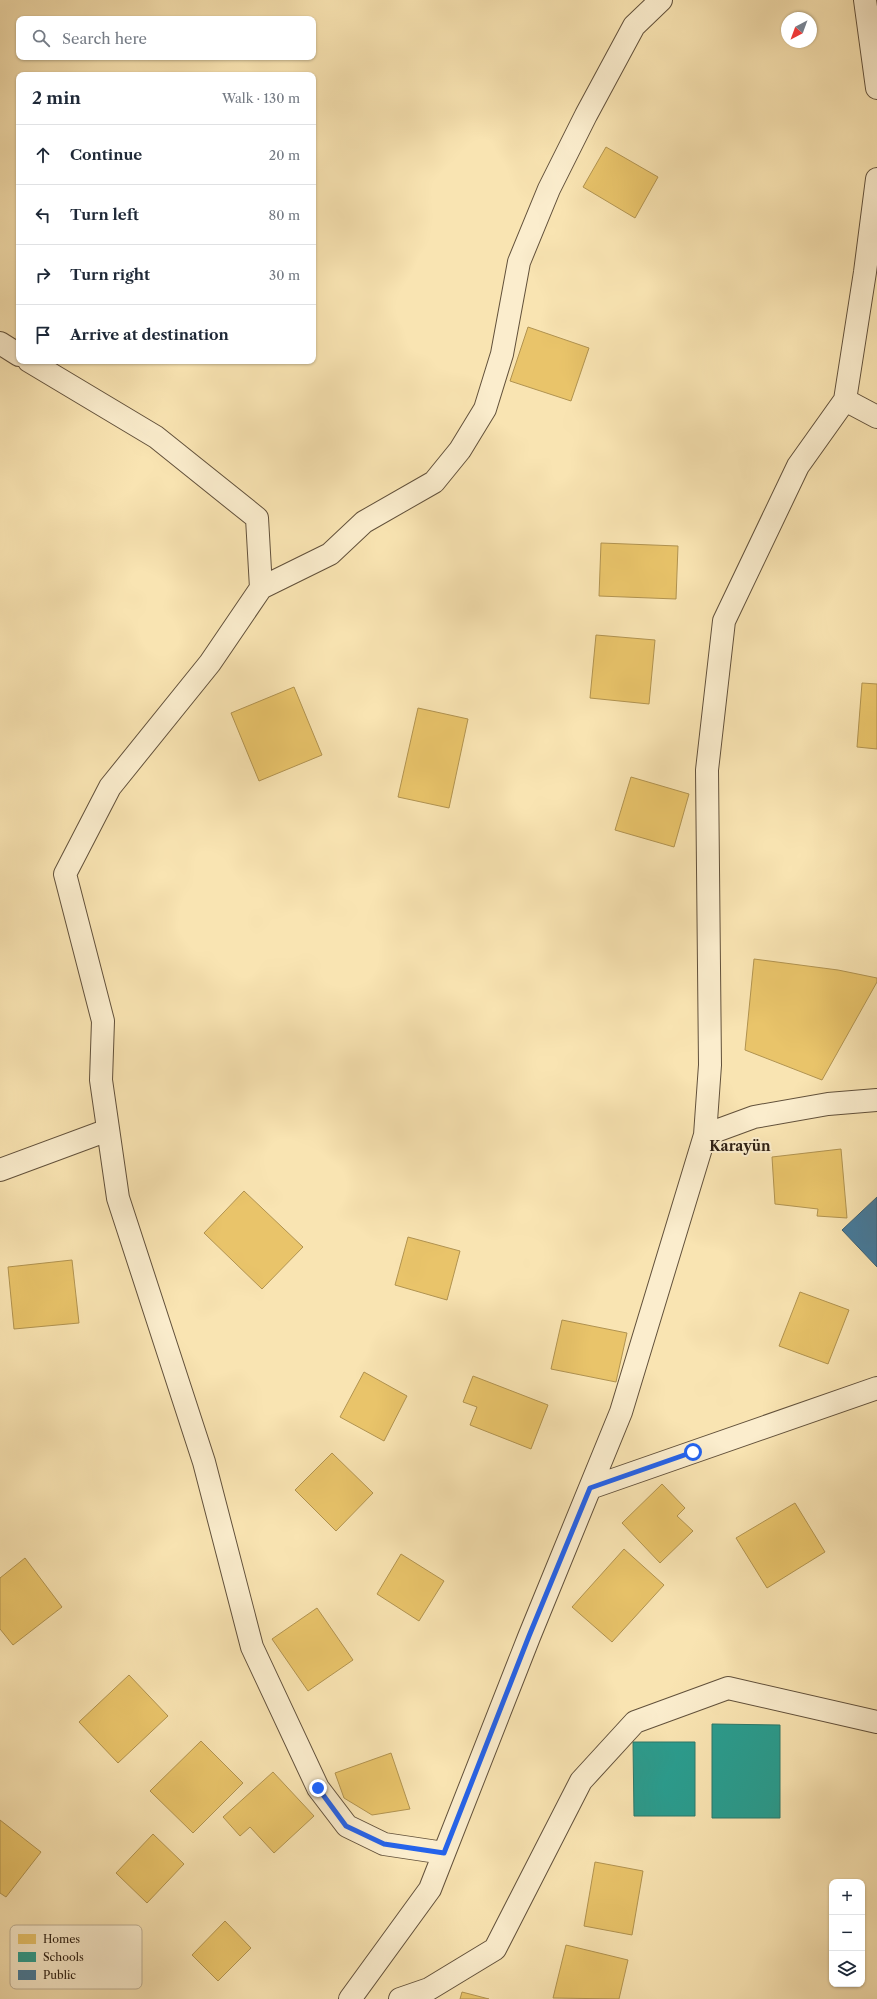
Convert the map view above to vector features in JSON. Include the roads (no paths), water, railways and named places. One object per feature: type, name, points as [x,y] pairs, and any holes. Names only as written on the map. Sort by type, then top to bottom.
[{"type":"street","points":[[444,1853],[384,1844],[346,1826],[318,1788],[252,1646],[204,1462],[118,1198],[101,1080],[103,1022],[65,874],[110,788],[210,662],[261,588],[330,554],[364,522],[434,482],[460,450],[485,409],[502,354],[518,262],[549,189],[586,115],[634,26],[661,0]]},
{"type":"street","points":[[865,0],[877,88]]},
{"type":"street","points":[[350,1999],[430,1889],[529,1636],[621,1412],[705,1135],[710,1064],[707,770],[724,620],[798,466],[845,400],[865,272],[877,179]]},
{"type":"street","points":[[0,343],[16,353]]},
{"type":"street","points":[[34,364],[156,437],[257,518],[261,588]]},
{"type":"street","points":[[845,400],[877,417]]},
{"type":"street","points":[[705,1135],[754,1117],[828,1104],[877,1100]]},
{"type":"street","points":[[0,1170],[108,1130]]},
{"type":"street","points":[[590,1488],[877,1388]]},
{"type":"street","points":[[400,1999],[429,1988],[495,1949],[581,1781],[635,1722],[728,1688],[877,1722]]},
{"type":"district","name":"Karayün","points":[[740,1146]]}]
